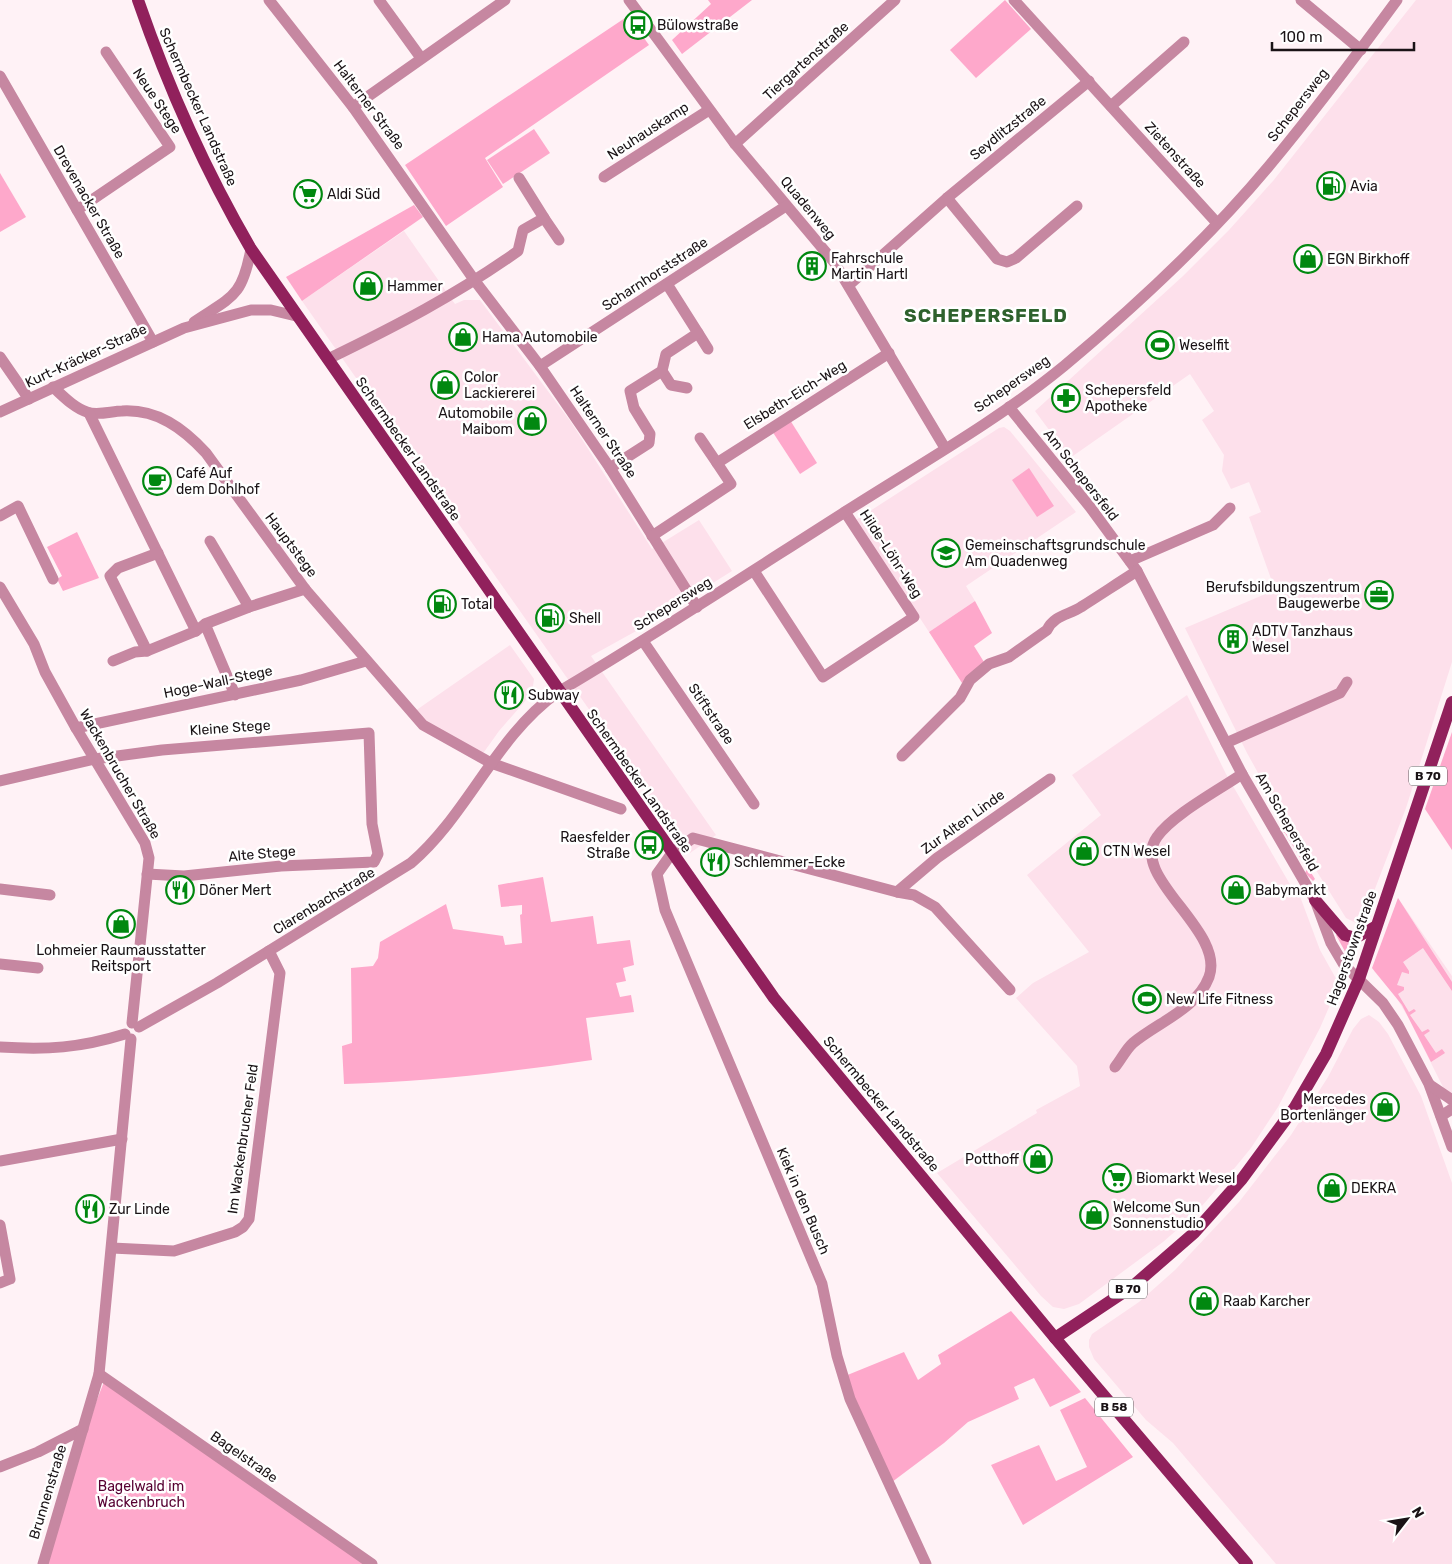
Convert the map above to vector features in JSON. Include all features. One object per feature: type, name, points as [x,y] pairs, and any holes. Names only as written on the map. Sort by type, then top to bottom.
[{"type":"main road","name":"Schermbecker Landstraße","points":[[138,0],[152,41],[214,186],[250,249],[558,692],[774,998],[1055,1338],[1247,1564]]},
{"type":"main road","name":"Hagerstownstraße","points":[[1055,1338],[1134,1286],[1194,1233],[1236,1186],[1304,1092],[1326,1054],[1359,979],[1452,702]]},
{"type":"main road","points":[[1315,900],[1345,935],[1355,938],[1375,927]]},
{"type":"street","name":"Halterner Straße","points":[[269,0],[352,107],[475,281],[540,366],[610,468],[697,607]]},
{"type":"street","points":[[379,0],[421,58]]},
{"type":"street","name":"Quadenweg","points":[[628,0],[735,144],[820,245],[849,285],[945,448]]},
{"type":"street","name":"Tiergartenstraße","points":[[735,144],[895,0]]},
{"type":"street","name":"Zietenstraße","points":[[1014,0],[1217,223]]},
{"type":"street","points":[[1301,0],[1361,50]]},
{"type":"street","name":"Schepersweg","points":[[558,692],[754,571],[1009,407],[1069,361],[1167,275],[1268,167],[1361,50],[1397,0]]},
{"type":"street","points":[[352,107],[499,2]]},
{"type":"street","points":[[1111,106],[1184,42]]},
{"type":"street","name":"Neue Stege","points":[[77,210],[170,148],[106,52]]},
{"type":"street","name":"Drevenacker Straße","points":[[0,76],[153,342]]},
{"type":"street","name":"Seydlitzstraße","points":[[849,285],[946,198],[1089,81]]},
{"type":"street","name":"Neuhauskamp","points":[[604,177],[709,110]]},
{"type":"street","points":[[519,178],[559,240]]},
{"type":"street","points":[[946,198],[998,259],[1007,262],[1016,258],[1077,206]]},
{"type":"street","name":"Scharnhorststraße","points":[[540,366],[786,206]]},
{"type":"street","points":[[328,360],[405,322],[475,281],[518,251],[523,230],[544,218]]},
{"type":"street","name":"Kurt-Kräcker-Straße","points":[[184,328],[237,292],[246,274],[250,249]]},
{"type":"street","points":[[667,284],[708,349]]},
{"type":"street","name":"Kurt-Kräcker-Straße","points":[[0,412],[184,328],[251,310],[270,310],[296,316]]},
{"type":"street","points":[[610,468],[649,443],[650,434],[634,408],[630,391],[662,371],[666,354],[698,333]]},
{"type":"street","name":"Elsbeth-Eich-Weg","points":[[717,463],[889,353]]},
{"type":"street","points":[[0,357],[29,399]]},
{"type":"street","points":[[662,371],[671,385],[687,388]]},
{"type":"street","points":[[53,388],[76,406],[89,413],[156,548],[235,695]]},
{"type":"street","name":"Am Schepersfeld","points":[[1009,407],[1134,566],[1242,774],[1315,900],[1331,943],[1344,965],[1383,1003],[1398,1025],[1428,1084],[1452,1147]]},
{"type":"street","name":"Hauptstege","points":[[89,413],[125,410],[151,413],[190,435],[206,452],[305,589],[423,725],[491,763]]},
{"type":"street","points":[[652,536],[731,484],[700,438]]},
{"type":"street","points":[[0,516],[18,506],[53,579]]},
{"type":"street","points":[[902,756],[960,698],[970,680],[989,664],[1009,657],[1047,630],[1050,624],[1066,613],[1078,609],[1134,566],[1213,524],[1230,508]]},
{"type":"street","name":"Hilde-Löhr-Weg","points":[[754,571],[824,677],[914,617],[845,512]]},
{"type":"street","points":[[210,541],[249,607]]},
{"type":"street","points":[[147,651],[110,576],[118,568],[156,548]]},
{"type":"street","name":"Wackenbrucher Straße","points":[[0,587],[34,644],[45,672],[76,728],[145,842],[149,858],[136,1025]]},
{"type":"street","points":[[113,661],[135,652],[147,651],[249,607],[305,589]]},
{"type":"street","name":"Stiftstraße","points":[[643,641],[754,804]]},
{"type":"street","name":"Hoge-Wall-Stege","points":[[76,728],[301,680],[366,661]]},
{"type":"street","points":[[1226,743],[1340,693],[1347,682]]},
{"type":"street","name":"Clarenbachstraße","points":[[128,1036],[140,1034],[136,1025],[188,1000],[385,882],[411,863],[432,845],[451,822],[519,726],[538,706],[558,692]]},
{"type":"street","name":"Kleine Stege","points":[[0,781],[95,759],[196,746],[368,733],[372,824],[377,859]]},
{"type":"street","points":[[491,763],[620,809]]},
{"type":"street","points":[[1115,1068],[1131,1045],[1186,1007],[1203,989],[1210,975],[1211,959],[1205,942],[1157,872],[1150,856],[1152,845],[1169,824],[1242,774]]},
{"type":"street","name":"Zur Alten Linde","points":[[897,892],[937,858],[1050,779]]},
{"type":"street","points":[[672,853],[693,838],[914,895],[934,907],[1010,990]]},
{"type":"street","name":"Kiek in den Busch","points":[[672,853],[657,874],[665,910],[822,1284],[837,1356],[850,1399],[926,1564]]},
{"type":"street","name":"Alte Stege","points":[[147,874],[184,876],[281,866],[370,864],[377,859]]},
{"type":"street","points":[[0,889],[50,895]]},
{"type":"street","name":"Im Wackenbrucher Feld","points":[[112,1248],[174,1251],[235,1232],[243,1227],[249,1219],[280,972],[269,951]]},
{"type":"street","points":[[0,964],[38,968]]},
{"type":"street","points":[[0,1048],[55,1049],[128,1036],[122,1139],[99,1374],[83,1430],[38,1452],[0,1467]]},
{"type":"street","points":[[1428,1084],[1452,1100]]},
{"type":"street","points":[[1441,1116],[1452,1109]]},
{"type":"street","points":[[0,1161],[122,1139]]},
{"type":"street","points":[[0,1225],[10,1279],[0,1283]]},
{"type":"street","name":"Bagelstraße","points":[[99,1374],[372,1564]]},
{"type":"street","name":"Brunnenstraße","points":[[43,1564],[83,1430]]},
{"type":"shaded area","points":[[1416,0],[1452,0],[1452,662],[1406,808],[1363,920],[1356,923],[1346,918],[1282,816],[1247,753],[1185,628],[1275,590],[1249,517],[1261,512],[1249,482],[1231,489],[1222,471],[1224,455],[1202,420],[1214,411],[1190,374],[1070,458],[1035,411],[1183,276],[1229,230],[1273,181]]},
{"type":"shaded area","points":[[404,231],[455,304],[464,300],[480,300],[571,422],[652,549],[699,520],[732,571],[638,630],[591,656],[716,835],[690,853],[302,301]]},
{"type":"shaded area","name":"Gemeinschaftsgrundschule Am Quadenweg","points":[[1004,427],[1010,431],[1076,512],[966,586],[975,601],[929,632],[856,520],[999,428]]},
{"type":"shaded area","points":[[510,645],[534,679],[532,693],[499,731],[484,752],[481,753],[427,723],[415,711]]},
{"type":"shaded area","points":[[1187,695],[1226,774],[1295,893],[1298,891],[1320,950],[1339,984],[1320,1028],[1278,1107],[1251,1148],[1195,1214],[1163,1242],[1079,1304],[1064,1309],[1053,1307],[1041,1296],[937,1173],[1037,1113],[1036,1110],[1080,1086],[1077,1066],[1016,998],[1033,983],[1089,952],[1027,875],[1101,815],[1072,775]]},
{"type":"shaded area","points":[[1398,898],[1452,976],[1452,1118],[1446,1101],[1449,1099],[1408,1017],[1396,997],[1374,971]]},
{"type":"shaded area","points":[[1369,1015],[1379,1022],[1388,1034],[1421,1096],[1452,1183],[1452,1564],[1276,1564],[1173,1443],[1146,1420],[1094,1359],[1089,1347],[1089,1340],[1092,1334],[1139,1302],[1175,1270],[1239,1202],[1291,1135],[1328,1077],[1353,1029],[1361,1019]]},
{"type":"green space","points":[[708,0],[752,0],[682,54],[672,40],[711,4]]},
{"type":"green space","points":[[1005,0],[1031,29],[976,78],[950,50]]},
{"type":"green space","points":[[628,16],[649,45],[485,158],[503,187],[446,226],[405,165]]},
{"type":"green space","points":[[534,129],[550,153],[503,184],[487,160]]},
{"type":"green space","points":[[0,173],[26,217],[0,232]]},
{"type":"green space","points":[[414,205],[423,217],[302,301],[286,277]]},
{"type":"green space","points":[[790,420],[817,463],[800,474],[772,431]]},
{"type":"green space","points":[[1029,468],[1054,506],[1037,517],[1012,480]]},
{"type":"green space","points":[[77,532],[99,578],[63,591],[57,579],[62,576],[47,547]]},
{"type":"green space","points":[[975,601],[992,633],[974,646],[984,662],[962,683],[929,632]]},
{"type":"green space","points":[[1452,732],[1452,850],[1425,809]]},
{"type":"green space","points":[[1282,827],[1315,879],[1313,881],[1305,873],[1307,869],[1285,833],[1280,830]]},
{"type":"green space","points":[[543,877],[551,922],[593,916],[597,944],[630,940],[634,965],[623,968],[626,981],[616,983],[620,997],[631,995],[634,1012],[586,1018],[592,1060],[468,1076],[344,1084],[342,1046],[352,1043],[351,968],[373,966],[378,958],[380,942],[446,904],[453,929],[503,936],[505,945],[522,943],[520,915],[522,914],[522,905],[501,907],[498,885]]},
{"type":"green space","points":[[1398,898],[1452,982],[1452,991],[1423,948],[1403,962],[1409,974],[1402,972],[1397,985],[1404,987],[1404,990],[1398,994],[1409,1012],[1414,1009],[1416,1011],[1410,1015],[1422,1032],[1428,1029],[1430,1031],[1424,1035],[1436,1053],[1442,1049],[1445,1053],[1431,1062],[1402,1005],[1372,968]]},
{"type":"green space","points":[[1336,935],[1352,943],[1348,957]]},
{"type":"green space","points":[[1011,1311],[1081,1392],[1050,1407],[1034,1378],[1014,1387],[1019,1399],[968,1422],[944,1443],[892,1482],[845,1376],[904,1352],[918,1380],[941,1364],[938,1355]]},
{"type":"green space","name":"Bagelwald im Wackenbruch","points":[[104,1382],[364,1564],[46,1564],[96,1402]]},
{"type":"green space","points":[[1085,1398],[1133,1457],[1023,1525],[991,1465],[1039,1445],[1056,1481],[1087,1467],[1060,1410]]},
{"type":"place","name":"Bülowstraße","points":[[638,25]]},
{"type":"place","name":"Avia","points":[[1331,186]]},
{"type":"place","name":"Aldi Süd","points":[[308,194]]},
{"type":"place","name":"EGN Birkhoff","points":[[1308,259]]},
{"type":"place","name":"Fahrschule Martin Hartl","points":[[812,266]]},
{"type":"place","name":"Hammer","points":[[368,286]]},
{"type":"place","name":"Hama Automobile","points":[[463,337]]},
{"type":"place","name":"Weselfit","points":[[1160,345]]},
{"type":"place","name":"Color Lackiererei","points":[[445,385]]},
{"type":"place","name":"Schepersfeld Apotheke","points":[[1066,398]]},
{"type":"place","name":"Automobile Maibom","points":[[532,421]]},
{"type":"place","name":"Café Auf dem Dohlhof","points":[[157,481]]},
{"type":"place","name":"Gemeinschaftsgrundschule Am Quadenweg","points":[[946,553]]},
{"type":"place","name":"Berufsbildungszentrum Baugewerbe","points":[[1379,595]]},
{"type":"place","name":"Total","points":[[442,604]]},
{"type":"place","name":"Shell","points":[[550,618]]},
{"type":"place","name":"ADTV Tanzhaus Wesel","points":[[1233,639]]},
{"type":"place","name":"Subway","points":[[509,695]]},
{"type":"place","name":"Raesfelder Straße","points":[[649,845]]},
{"type":"place","name":"CTN Wesel","points":[[1084,851]]},
{"type":"place","name":"Schlemmer-Ecke","points":[[715,862]]},
{"type":"place","name":"Döner Mert","points":[[180,890]]},
{"type":"place","name":"Babymarkt","points":[[1236,890]]},
{"type":"place","name":"Lohmeier Raumausstatter Reitsport","points":[[121,924]]},
{"type":"place","name":"New Life Fitness","points":[[1147,999]]},
{"type":"place","name":"Mercedes Bortenlänger","points":[[1385,1107]]},
{"type":"place","name":"Potthoff","points":[[1038,1159]]},
{"type":"place","name":"Biomarkt Wesel","points":[[1117,1178]]},
{"type":"place","name":"DEKRA","points":[[1332,1188]]},
{"type":"place","name":"Zur Linde","points":[[90,1209]]},
{"type":"place","name":"Welcome Sun Sonnenstudio","points":[[1094,1215]]},
{"type":"place","name":"Raab Karcher","points":[[1204,1301]]},
{"type":"district","name":"SCHEPERSFELD","points":[[986,315]]}]
